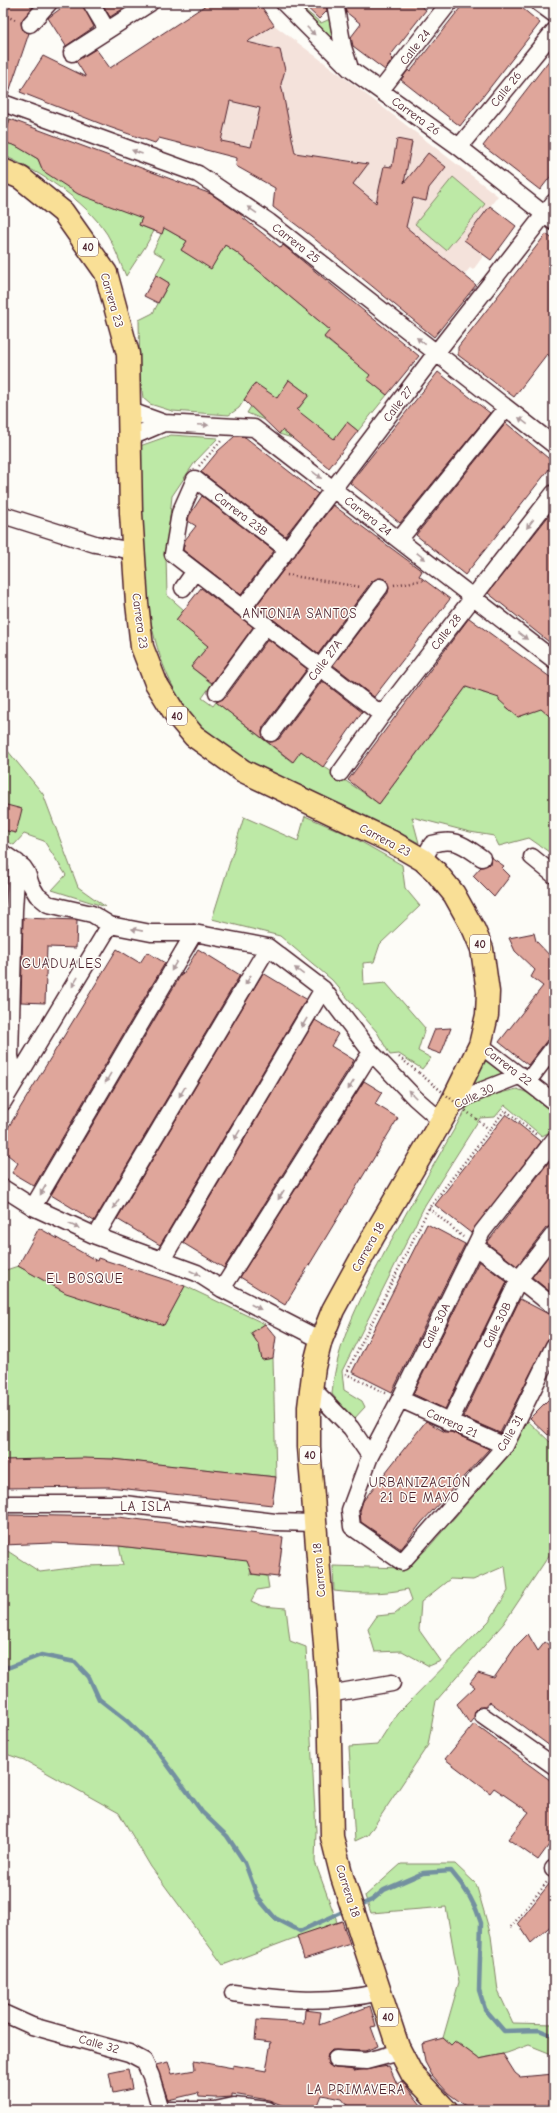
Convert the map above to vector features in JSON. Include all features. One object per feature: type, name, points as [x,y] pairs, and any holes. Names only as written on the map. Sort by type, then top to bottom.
[{"type":"highway","name":"Carrera 23","points":[[3,170],[21,178],[64,212],[106,272],[128,354],[128,410],[133,551],[137,603],[142,647],[156,683],[174,712],[194,736],[243,772],[392,842],[423,860],[436,872],[454,894],[474,930],[482,949],[488,992],[486,1015],[480,1045]]},
{"type":"highway","name":"Carrera 18","points":[[446,2110],[412,2074],[400,2052],[332,1837],[329,1694],[310,1447],[310,1386],[321,1340],[333,1310],[373,1237],[445,1114],[480,1045]]},
{"type":"street","points":[[30,24],[49,3]]},
{"type":"street","points":[[91,3],[107,30]]},
{"type":"street","points":[[72,53],[150,3]]},
{"type":"street","name":"Carrera 26","points":[[284,3],[350,69],[551,213]]},
{"type":"street","points":[[335,3],[342,47],[350,69]]},
{"type":"street","name":"Calle 24","points":[[381,90],[449,3]]},
{"type":"street","points":[[539,3],[554,14]]},
{"type":"street","name":"Calle 26","points":[[459,147],[554,31]]},
{"type":"street","name":"Carrera 25","points":[[3,103],[198,174],[269,222],[554,445]]},
{"type":"street","name":"Calle 27","points":[[243,608],[436,353],[551,213]]},
{"type":"street","points":[[399,540],[506,408]]},
{"type":"street","name":"Carrera 24","points":[[128,410],[164,423],[254,428],[266,435],[554,660]]},
{"type":"street","name":"Carrera 24","points":[[129,438],[164,423]]},
{"type":"street","points":[[195,479],[180,513],[173,554],[382,715]]},
{"type":"street","name":"Carrera 23B","points":[[195,479],[288,550]]},
{"type":"street","name":"Calle 28","points":[[340,773],[382,715],[554,493]]},
{"type":"street","points":[[3,515],[95,544],[133,551]]},
{"type":"street","points":[[183,588],[195,571]]},
{"type":"street","name":"Calle 27A","points":[[271,733],[380,587]]},
{"type":"street","points":[[217,692],[266,625]]},
{"type":"street","points":[[423,860],[432,844],[446,840],[458,842],[482,858]]},
{"type":"street","points":[[3,853],[17,862],[27,873],[31,885],[37,895],[48,904],[92,914],[110,925],[151,933],[194,933],[268,947],[324,990],[371,1052],[415,1098],[445,1114]]},
{"type":"street","points":[[532,857],[554,874]]},
{"type":"street","points":[[3,1102],[11,1071],[10,1056],[14,910],[17,862]]},
{"type":"street","points":[[11,1071],[110,925]]},
{"type":"street","points":[[33,1207],[194,933]]},
{"type":"street","points":[[96,1236],[268,947]]},
{"type":"street","points":[[162,1260],[324,990]]},
{"type":"street","name":"Carrera 22","points":[[480,1045],[554,1102]]},
{"type":"street","points":[[524,1078],[554,1047]]},
{"type":"street","points":[[222,1289],[371,1052]]},
{"type":"street","name":"Calle 30","points":[[445,1114],[468,1096],[524,1078]]},
{"type":"street","name":"Calle 30A","points":[[352,1527],[350,1510],[370,1456],[400,1399],[482,1232],[548,1140]]},
{"type":"street","points":[[3,1188],[33,1207],[96,1236],[197,1273],[222,1289],[321,1340]]},
{"type":"street","name":"Calle 30B","points":[[450,1423],[519,1278],[554,1234]]},
{"type":"street","points":[[475,1246],[519,1278],[554,1307]]},
{"type":"street","name":"Calle 31","points":[[352,1527],[402,1562],[505,1446],[554,1346]]},
{"type":"street","points":[[310,1386],[351,1428],[370,1456]]},
{"type":"street","name":"Carrera 21","points":[[400,1399],[450,1423],[505,1446]]},
{"type":"street","points":[[7,1504],[124,1504],[275,1522],[315,1523]]},
{"type":"street","points":[[329,1694],[392,1683]]},
{"type":"street","points":[[483,1716],[554,1766]]},
{"type":"street","points":[[233,1993],[281,1999],[335,2000],[380,1992]]},
{"type":"street","name":"Calle 32","points":[[3,2013],[32,2026],[129,2052],[144,2061],[151,2076],[161,2110]]},
{"type":"street","points":[[336,2059],[366,2061],[400,2052]]},
{"type":"street","points":[[161,2110],[214,2110],[234,2106],[268,2110]]},
{"type":"path","points":[[195,479],[196,469],[214,447],[238,427]]},
{"type":"path","points":[[273,570],[294,577],[314,578],[354,587],[380,587],[447,576]]},
{"type":"path","points":[[398,1056],[490,1130]]},
{"type":"path","points":[[400,1399],[346,1374],[429,1208],[505,1110],[548,1140]]},
{"type":"path","points":[[429,1208],[475,1246]]},
{"type":"path","points":[[511,1926],[552,1872]]},
{"type":"shaded area","points":[[209,3],[259,3],[274,25],[498,196],[464,240],[484,255],[473,270],[470,268],[464,275],[353,184],[368,163],[295,153],[275,188],[236,166],[237,158],[176,142],[202,72],[154,39]]},
{"type":"green space","points":[[292,3],[296,3],[321,23],[330,19],[336,45]]},
{"type":"green space","points":[[3,116],[10,119],[3,141]]},
{"type":"green space","points":[[3,141],[16,146],[38,159],[43,171],[142,218],[139,225],[154,231],[126,276],[110,239],[97,221],[74,198],[46,178],[3,155]]},
{"type":"green space","points":[[453,177],[485,204],[446,250],[415,224]]},
{"type":"green space","points":[[164,228],[187,241],[181,250],[211,268],[225,245],[236,252],[330,330],[324,338],[353,361],[373,372],[367,379],[387,395],[358,431],[347,422],[334,440],[292,438],[279,434],[309,395],[289,380],[264,420],[247,413],[262,388],[255,383],[239,408],[229,415],[172,411],[150,404],[143,398],[140,376],[139,320],[153,313],[169,283],[156,275],[165,258],[153,251]]},
{"type":"green space","points":[[171,435],[218,438],[195,462],[172,496],[166,556],[167,595],[184,610],[176,620],[208,646],[191,667],[212,684],[202,698],[213,706],[216,702],[292,762],[301,751],[379,804],[470,682],[483,693],[509,699],[505,706],[518,717],[529,713],[539,706],[554,720],[554,851],[549,852],[529,838],[499,846],[494,836],[470,832],[412,817],[419,843],[233,753],[216,741],[190,713],[170,682],[157,647],[149,611],[141,536],[138,461],[140,446]]},
{"type":"green space","points":[[3,745],[43,794],[78,887],[106,907],[52,890],[66,875],[44,841],[24,834],[14,845],[3,839],[3,830],[16,833],[3,804]]},
{"type":"green space","points":[[305,816],[349,835],[402,865],[405,888],[420,906],[380,944],[374,962],[363,963],[364,985],[386,983],[425,1028],[418,1051],[431,1058],[422,1069],[399,1054],[390,1055],[377,1032],[332,980],[280,936],[212,919],[244,817],[298,841]]},
{"type":"green space","points":[[486,1059],[508,1075],[468,1092]]},
{"type":"green space","points":[[517,1089],[534,1095],[554,1112],[554,1130],[542,1136],[505,1105],[495,1117],[480,1118],[425,1205],[342,1371],[344,1390],[362,1401],[365,1407],[353,1420],[332,1394],[339,1355],[360,1300],[387,1248],[471,1100]]},
{"type":"green space","points":[[18,1266],[65,1292],[164,1325],[185,1286],[265,1324],[252,1333],[259,1345],[262,1360],[273,1358],[276,1477],[111,1459],[3,1460],[3,1271]]},
{"type":"green space","points":[[528,1421],[550,1442],[554,1438],[554,1548],[504,1623],[436,1701],[428,1745],[368,1835],[355,1841],[349,1747],[377,1745],[397,1714],[489,1621],[508,1591],[505,1566],[473,1580],[450,1579],[421,1602],[419,1630],[441,1661],[429,1666],[402,1651],[375,1652],[368,1629],[377,1616],[395,1614],[412,1600],[408,1589],[371,1593],[334,1591],[333,1566],[404,1568],[428,1548],[509,1455]]},
{"type":"green space","points":[[119,1546],[252,1561],[250,1574],[267,1576],[269,1588],[257,1590],[251,1601],[262,1606],[286,1608],[290,1641],[306,1647],[316,1831],[315,1862],[337,1922],[223,1965],[151,1867],[119,1813],[24,1760],[3,1753],[3,1548],[40,1572],[86,1566],[123,1565]]},
{"type":"green space","points":[[401,1864],[455,1864],[476,1884],[491,1936],[498,1991],[513,2023],[554,2024],[554,2055],[529,2045],[507,2053],[479,2059],[455,2041],[451,2045],[443,2038],[459,1982],[446,1907],[371,1913],[365,1896]]},
{"type":"building","points":[[3,3],[36,3],[21,22],[23,31],[29,33],[8,95],[3,94]]},
{"type":"building","points":[[68,3],[82,3],[94,27],[66,46],[48,18]]},
{"type":"building","points":[[102,3],[132,3],[110,17]]},
{"type":"building","points":[[209,3],[259,3],[274,25],[247,42],[280,50],[285,70],[281,84],[295,153],[368,164],[353,184],[376,203],[384,166],[392,167],[397,139],[412,142],[404,183],[428,153],[446,167],[429,188],[426,201],[413,198],[406,227],[476,285],[434,337],[311,236],[273,207],[275,188],[236,166],[237,158],[159,138],[155,143],[109,127],[20,92],[43,56],[86,77],[76,61],[96,49],[110,68]],"holes":[[[230,101],[260,108],[251,147],[221,141]]]},
{"type":"building","points":[[302,3],[322,3],[326,6],[327,11],[319,19]]},
{"type":"building","points":[[345,3],[417,3],[426,10],[390,56],[393,59],[385,70],[353,46],[351,37],[361,24],[346,12]]},
{"type":"building","points":[[464,3],[516,3],[540,23],[460,126],[401,80],[408,70],[410,72]]},
{"type":"building","points":[[554,54],[554,172],[540,190],[483,146]]},
{"type":"building","points":[[10,119],[211,194],[243,216],[242,217],[281,248],[283,245],[419,356],[387,395],[367,379],[370,375],[324,337],[330,330],[236,252],[225,245],[211,269],[181,250],[187,241],[164,228],[162,234],[139,225],[142,218],[78,194],[43,171],[38,159],[16,146],[3,142]]},
{"type":"building","points":[[490,206],[516,226],[491,260],[464,240]]},
{"type":"building","points":[[546,234],[554,240],[554,360],[547,354],[514,397],[458,355],[458,347]]},
{"type":"building","points":[[156,275],[169,283],[158,303],[144,296]]},
{"type":"building","points":[[438,372],[490,413],[400,523],[350,483]]},
{"type":"building","points":[[289,380],[309,395],[297,410],[334,439],[347,422],[358,431],[329,468],[282,430],[279,434],[244,400],[255,383],[277,398]]},
{"type":"building","points":[[506,423],[554,463],[465,575],[416,535]]},
{"type":"building","points":[[235,436],[245,437],[318,494],[285,536],[201,472],[218,451]]},
{"type":"building","points":[[202,496],[274,551],[241,595],[183,550],[185,540],[196,526],[188,521],[189,516]]},
{"type":"building","points":[[333,505],[422,571],[419,576],[450,599],[374,697],[333,665],[388,593],[389,588],[386,580],[381,578],[372,581],[318,654],[256,606]]},
{"type":"building","points":[[554,509],[554,646],[488,593]]},
{"type":"building","points":[[201,588],[253,627],[212,683],[191,667],[208,646],[176,620]]},
{"type":"building","points":[[469,618],[554,680],[554,720],[541,709],[518,717],[499,700],[499,698],[466,687],[379,804],[348,780]]},
{"type":"building","points":[[268,639],[307,669],[263,727],[262,732],[265,740],[270,742],[279,739],[322,681],[362,712],[323,767],[301,751],[293,762],[216,702],[225,698]]},
{"type":"building","points":[[3,804],[22,809],[16,833],[3,830]]},
{"type":"building","points":[[491,857],[504,866],[502,868],[510,876],[494,897],[473,876],[481,867],[490,864]]},
{"type":"building","points":[[23,918],[77,920],[76,948],[47,947],[45,1003],[21,1002]]},
{"type":"building","points":[[534,933],[536,941],[554,960],[554,1031],[528,1065],[499,1042],[543,986],[531,977],[535,970],[515,951],[509,938]]},
{"type":"building","points":[[117,949],[140,963],[147,952],[165,963],[34,1186],[12,1173],[18,1163],[3,1151],[3,1136]]},
{"type":"building","points":[[198,949],[240,975],[94,1221],[51,1195],[182,973],[183,974]]},
{"type":"building","points":[[263,973],[306,999],[160,1245],[117,1219]]},
{"type":"building","points":[[315,1020],[338,1034],[331,1046],[354,1060],[224,1268],[183,1243]]},
{"type":"building","points":[[451,1028],[441,1054],[427,1049],[435,1029]]},
{"type":"building","points":[[364,1081],[382,1092],[375,1104],[398,1118],[285,1305],[240,1277]]},
{"type":"building","points":[[506,1114],[541,1142],[471,1233],[435,1205]]},
{"type":"building","points":[[554,1155],[554,1225],[546,1228],[517,1266],[487,1243]]},
{"type":"building","points":[[427,1224],[465,1244],[392,1392],[352,1372]]},
{"type":"building","points":[[39,1228],[97,1261],[98,1258],[185,1286],[164,1325],[66,1293],[18,1266]]},
{"type":"building","points":[[554,1249],[554,1295],[532,1277]]},
{"type":"building","points":[[479,1261],[507,1282],[445,1409],[413,1394]]},
{"type":"building","points":[[520,1299],[554,1317],[554,1327],[500,1433],[463,1417]]},
{"type":"building","points":[[265,1324],[276,1337],[273,1358],[262,1360],[259,1345],[251,1333]]},
{"type":"building","points":[[554,1394],[554,1429],[548,1435],[530,1418]]},
{"type":"building","points":[[426,1421],[445,1432],[451,1432],[489,1449],[422,1522],[401,1549],[361,1522],[360,1511],[363,1501]]},
{"type":"building","points":[[84,1458],[112,1459],[276,1477],[272,1505],[109,1487],[3,1488],[3,1460]]},
{"type":"building","points":[[3,1516],[118,1517],[283,1537],[278,1577],[252,1574],[247,1561],[119,1546],[53,1543],[3,1545]]},
{"type":"building","points":[[528,1634],[538,1651],[545,1642],[554,1649],[554,1749],[490,1702],[486,1707],[479,1707],[476,1710],[474,1719],[470,1724],[457,1704],[475,1687],[470,1683],[478,1673],[494,1678],[516,1646]]},
{"type":"building","points":[[474,1724],[554,1783],[554,1838],[538,1860],[508,1839],[529,1812],[494,1788],[490,1793],[445,1759]]},
{"type":"building","points":[[554,1878],[554,1923],[531,1943],[518,1923]]},
{"type":"building","points":[[342,1921],[350,1944],[304,1959],[297,1936]]},
{"type":"building","points":[[370,2006],[376,2026],[371,2027],[378,2046],[365,2051],[332,2050],[328,2054],[328,2064],[335,2068],[356,2070],[354,2071],[389,2066],[397,2084],[402,2081],[425,2110],[351,2110],[342,2099],[322,2095],[316,2110],[294,2110],[269,2100],[232,2094],[232,2097],[216,2098],[199,2097],[198,2093],[168,2100],[156,2065],[168,2062],[172,2074],[195,2070],[194,2061],[233,2068],[233,2065],[266,2071],[271,2042],[255,2040],[257,2020],[304,2023],[305,2010],[321,2012],[319,2025]]},
{"type":"building","points":[[443,2038],[451,2045],[455,2041],[479,2059],[503,2054],[515,2073],[520,2077],[554,2074],[554,2110],[471,2110],[448,2093],[432,2075],[425,2062],[422,2044]]},
{"type":"building","points":[[128,2069],[132,2089],[113,2093],[109,2073]]},
{"type":"waterway","points":[[3,1667],[10,1667],[41,1655],[75,1662],[89,1677],[99,1699],[127,1721],[156,1749],[202,1812],[227,1836],[245,1863],[258,1898],[275,1918],[300,1931],[347,1910]]},
{"type":"waterway","points":[[358,1906],[372,1900],[384,1890],[423,1873],[451,1871],[469,1895],[476,1908],[481,1923],[479,1990],[485,2009],[504,2031],[539,2030],[554,2036]]},
{"type":"district","name":"ANTONIA SANTOS","points":[[300,613]]},
{"type":"district","name":"GUADUALES","points":[[62,963]]},
{"type":"district","name":"EL BOSQUE","points":[[85,1278]]},
{"type":"district","name":"URBANIZACIÓN 21 DE MAYO","points":[[420,1490]]},
{"type":"district","name":"LA ISLA","points":[[146,1506]]},
{"type":"district","name":"LA PRIMAVERA","points":[[356,2089]]}]
